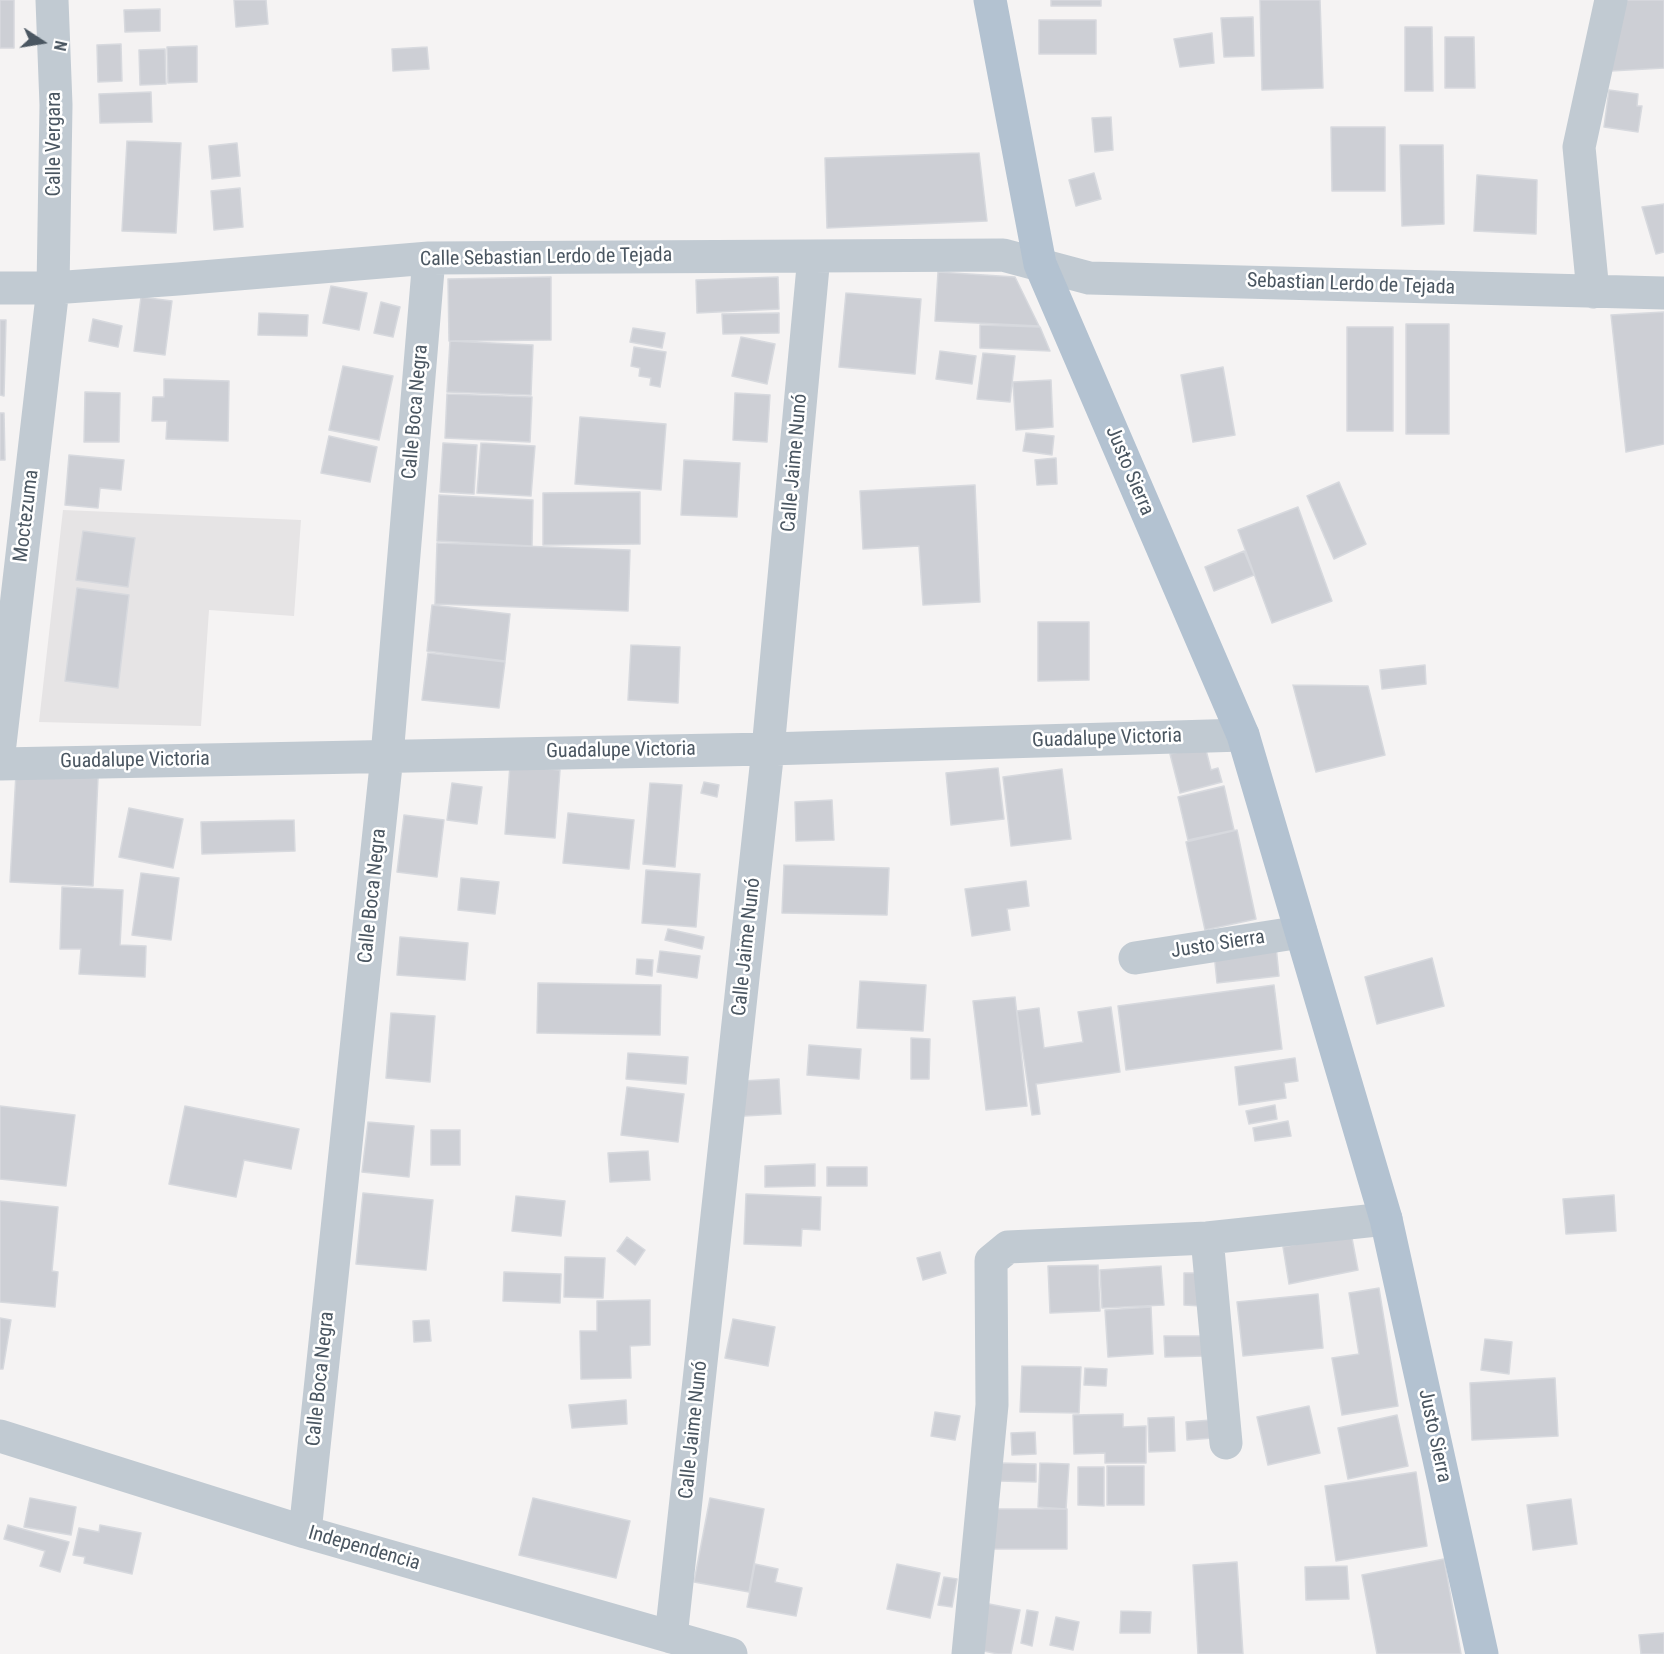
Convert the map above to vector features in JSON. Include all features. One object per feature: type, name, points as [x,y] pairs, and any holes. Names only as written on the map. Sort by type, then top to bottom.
[{"type":"main road","name":"Justo Sierra","points":[[990,0],[1040,264],[1243,735],[1386,1219],[1482,1654]]},
{"type":"street","name":"Calle Vergara","points":[[52,0],[56,105],[53,288]]},
{"type":"street","points":[[1593,292],[1579,147],[1611,0]]},
{"type":"street","name":"Calle Sebastian Lerdo de Tejada","points":[[53,288],[429,258],[1002,255],[1040,264]]},
{"type":"street","name":"Calle Jaime Nunó","points":[[671,1637],[768,749],[814,256]]},
{"type":"street","name":"Calle Boca Negra","points":[[305,1532],[387,756],[429,258]]},
{"type":"street","name":"Sebastian Lerdo de Tejada","points":[[1040,264],[1089,278],[1664,293]]},
{"type":"street","points":[[0,288],[53,288]]},
{"type":"street","name":"Moctezuma","points":[[0,744],[53,288]]},
{"type":"street","name":"Guadalupe Victoria","points":[[0,764],[768,749],[1243,735]]},
{"type":"street","name":"Justo Sierra","points":[[1135,958],[1301,932]]},
{"type":"street","points":[[968,1654],[992,1405],[991,1261],[1008,1247],[1207,1238],[1386,1219]]},
{"type":"street","points":[[1207,1238],[1226,1443]]},
{"type":"street","name":"Independencia","points":[[0,1436],[305,1532],[731,1654]]},
{"type":"shaded area","points":[[63,510],[301,520],[294,616],[209,610],[201,726],[39,722]]},
{"type":"building","points":[[0,0],[14,0],[14,48],[0,48]]},
{"type":"building","points":[[234,0],[266,0],[268,24],[236,27]]},
{"type":"building","points":[[1051,0],[1101,0],[1101,6],[1051,6]]},
{"type":"building","points":[[1260,0],[1320,0],[1323,88],[1262,90]]},
{"type":"building","points":[[1626,0],[1664,0],[1664,68],[1611,71]]},
{"type":"building","points":[[160,9],[160,31],[125,32],[124,10]]},
{"type":"building","points":[[1253,17],[1254,56],[1224,57],[1221,18]]},
{"type":"building","points":[[1039,20],[1096,20],[1096,54],[1039,54]]},
{"type":"building","points":[[1405,27],[1432,27],[1433,91],[1405,91]]},
{"type":"building","points":[[1212,33],[1214,63],[1180,67],[1174,39]]},
{"type":"building","points":[[1445,37],[1474,37],[1475,88],[1445,88]]},
{"type":"building","points":[[121,44],[122,81],[98,82],[97,45]]},
{"type":"building","points":[[197,46],[197,82],[168,83],[167,47]]},
{"type":"building","points":[[427,47],[429,69],[393,71],[392,49]]},
{"type":"building","points":[[165,49],[166,84],[140,85],[139,50]]},
{"type":"building","points":[[1609,90],[1638,94],[1637,106],[1642,106],[1638,132],[1604,127]]},
{"type":"building","points":[[151,92],[152,122],[100,123],[99,94]]},
{"type":"building","points":[[1111,117],[1113,150],[1095,152],[1092,118]]},
{"type":"building","points":[[1331,127],[1385,127],[1385,191],[1332,191]]},
{"type":"building","points":[[127,141],[181,143],[176,233],[122,231]]},
{"type":"building","points":[[237,143],[240,176],[212,179],[209,146]]},
{"type":"building","points":[[1400,145],[1443,145],[1444,224],[1402,226]]},
{"type":"building","points":[[979,153],[987,221],[827,228],[825,158]]},
{"type":"building","points":[[1094,173],[1101,199],[1076,206],[1069,180]]},
{"type":"building","points":[[1477,175],[1537,180],[1536,234],[1474,231]]},
{"type":"building","points":[[240,188],[243,227],[214,230],[211,191]]},
{"type":"building","points":[[1664,204],[1664,252],[1656,254],[1642,207]]},
{"type":"building","points":[[938,272],[1015,277],[1039,326],[935,321]]},
{"type":"building","points":[[551,277],[551,340],[449,341],[448,279]]},
{"type":"building","points":[[778,277],[779,309],[697,313],[696,280]]},
{"type":"building","points":[[331,286],[367,293],[359,330],[323,323]]},
{"type":"building","points":[[846,293],[921,299],[915,374],[839,367]]},
{"type":"building","points":[[141,297],[172,301],[165,355],[134,351]]},
{"type":"building","points":[[381,302],[400,307],[393,337],[374,333]]},
{"type":"building","points":[[1664,312],[1664,444],[1626,452],[1611,315]]},
{"type":"building","points":[[259,313],[308,315],[307,336],[258,335]]},
{"type":"building","points":[[779,313],[779,333],[723,334],[722,314]]},
{"type":"building","points":[[93,319],[122,326],[118,347],[89,341]]},
{"type":"building","points":[[0,320],[6,320],[4,396],[0,395]]},
{"type":"building","points":[[1406,324],[1449,324],[1449,434],[1406,434]]},
{"type":"building","points":[[980,325],[1040,327],[1050,351],[980,348]]},
{"type":"building","points":[[1347,327],[1393,327],[1393,431],[1347,431]]},
{"type":"building","points":[[633,328],[665,333],[662,348],[630,342]]},
{"type":"building","points":[[741,337],[775,344],[767,384],[732,376]]},
{"type":"building","points":[[450,341],[533,345],[531,395],[447,392]]},
{"type":"building","points":[[634,347],[666,352],[660,387],[650,385],[651,378],[639,376],[640,368],[631,366]]},
{"type":"building","points":[[940,351],[976,356],[972,384],[936,379]]},
{"type":"building","points":[[983,353],[1015,356],[1010,402],[977,399]]},
{"type":"building","points":[[343,366],[393,376],[379,440],[329,430]]},
{"type":"building","points":[[1223,367],[1235,435],[1193,442],[1181,375]]},
{"type":"building","points":[[164,379],[229,381],[228,441],[166,439],[167,421],[152,421],[153,397],[164,397]]},
{"type":"building","points":[[1051,380],[1053,427],[1016,430],[1013,382]]},
{"type":"building","points":[[85,392],[120,393],[119,442],[84,442]]},
{"type":"building","points":[[735,393],[770,395],[767,442],[733,440]]},
{"type":"building","points":[[447,394],[532,397],[530,442],[445,438]]},
{"type":"building","points":[[0,413],[4,413],[5,460],[0,460]]},
{"type":"building","points":[[580,417],[666,424],[661,490],[575,484]]},
{"type":"building","points":[[1026,433],[1054,436],[1052,455],[1023,451]]},
{"type":"building","points":[[329,436],[377,447],[370,482],[321,473]]},
{"type":"building","points":[[443,443],[477,445],[474,494],[440,492]]},
{"type":"building","points":[[481,443],[535,446],[531,496],[477,493]]},
{"type":"building","points":[[69,455],[124,460],[121,490],[100,488],[98,508],[65,505]]},
{"type":"building","points":[[1056,458],[1057,484],[1037,485],[1035,460]]},
{"type":"building","points":[[684,460],[740,463],[737,517],[681,515]]},
{"type":"building","points":[[1339,482],[1366,544],[1334,559],[1307,496]]},
{"type":"building","points":[[975,485],[980,602],[923,605],[919,546],[863,549],[860,491]]},
{"type":"building","points":[[640,492],[640,544],[543,545],[543,493]]},
{"type":"building","points":[[439,495],[533,500],[532,546],[437,541]]},
{"type":"building","points":[[1298,507],[1332,601],[1272,623],[1238,530]]},
{"type":"building","points":[[83,531],[135,538],[128,587],[76,580]]},
{"type":"building","points":[[437,543],[630,550],[628,611],[435,604]]},
{"type":"building","points":[[1244,551],[1254,575],[1214,591],[1205,567]]},
{"type":"building","points":[[77,588],[129,595],[118,688],[65,681]]},
{"type":"building","points":[[432,605],[510,614],[505,661],[427,651]]},
{"type":"building","points":[[1038,622],[1089,622],[1089,680],[1038,681]]},
{"type":"building","points":[[631,645],[680,647],[678,703],[628,700]]},
{"type":"building","points":[[428,653],[505,662],[499,708],[422,700]]},
{"type":"building","points":[[1425,665],[1426,684],[1382,689],[1380,670]]},
{"type":"building","points":[[1293,685],[1368,686],[1385,755],[1316,772]]},
{"type":"building","points":[[1205,746],[1211,770],[1218,768],[1222,782],[1180,793],[1170,754]]},
{"type":"building","points":[[510,765],[560,770],[555,838],[505,834]]},
{"type":"building","points":[[998,768],[1004,819],[951,825],[946,773]]},
{"type":"building","points":[[1062,769],[1071,839],[1011,846],[1003,777]]},
{"type":"building","points":[[16,773],[98,778],[93,886],[10,882]]},
{"type":"building","points":[[704,782],[719,785],[717,797],[701,793]]},
{"type":"building","points":[[452,783],[482,787],[477,824],[447,820]]},
{"type":"building","points":[[650,783],[682,785],[675,867],[643,864]]},
{"type":"building","points":[[1224,786],[1234,830],[1188,840],[1178,797]]},
{"type":"building","points":[[832,800],[834,840],[796,841],[795,802]]},
{"type":"building","points":[[129,808],[183,819],[173,868],[119,857]]},
{"type":"building","points":[[568,813],[634,820],[629,869],[563,863]]},
{"type":"building","points":[[404,815],[444,820],[437,877],[397,872]]},
{"type":"building","points":[[294,820],[295,851],[202,854],[201,822]]},
{"type":"building","points":[[1237,830],[1256,919],[1205,930],[1186,842]]},
{"type":"building","points":[[784,865],[889,868],[887,915],[782,913]]},
{"type":"building","points":[[646,870],[700,874],[696,927],[642,923]]},
{"type":"building","points":[[141,873],[179,878],[171,940],[132,935]]},
{"type":"building","points":[[461,878],[499,882],[495,914],[458,910]]},
{"type":"building","points":[[1026,881],[1029,906],[1007,909],[1010,930],[972,936],[965,889]]},
{"type":"building","points":[[62,887],[123,890],[120,945],[146,946],[145,977],[79,974],[81,949],[60,949]]},
{"type":"building","points":[[668,929],[704,937],[702,949],[665,940]]},
{"type":"building","points":[[400,937],[468,943],[465,980],[397,975]]},
{"type":"building","points":[[1276,946],[1279,976],[1217,983],[1214,953]]},
{"type":"building","points":[[660,951],[700,956],[697,978],[657,972]]},
{"type":"building","points":[[1432,958],[1444,1006],[1377,1024],[1365,977]]},
{"type":"building","points":[[637,959],[653,960],[652,976],[636,974]]},
{"type":"building","points":[[860,981],[926,985],[923,1031],[857,1028]]},
{"type":"building","points":[[538,983],[661,985],[660,1035],[537,1033]]},
{"type":"building","points":[[1274,985],[1282,1049],[1126,1070],[1118,1006]]},
{"type":"building","points":[[1015,997],[1027,1106],[986,1110],[973,1001]]},
{"type":"building","points":[[1111,1007],[1120,1072],[1036,1084],[1040,1114],[1032,1115],[1017,1011],[1039,1008],[1044,1048],[1083,1042],[1078,1012]]},
{"type":"building","points":[[391,1013],[435,1016],[430,1082],[386,1078]]},
{"type":"building","points":[[911,1038],[930,1039],[929,1079],[911,1079]]},
{"type":"building","points":[[809,1045],[861,1049],[859,1079],[807,1075]]},
{"type":"building","points":[[628,1053],[688,1057],[686,1084],[626,1079]]},
{"type":"building","points":[[1295,1058],[1298,1081],[1284,1083],[1286,1098],[1239,1105],[1235,1067]]},
{"type":"building","points":[[779,1079],[781,1114],[744,1116],[742,1081]]},
{"type":"building","points":[[627,1087],[684,1094],[678,1142],[621,1135]]},
{"type":"building","points":[[1275,1105],[1277,1119],[1249,1124],[1246,1111]]},
{"type":"building","points":[[0,1106],[75,1115],[66,1186],[0,1179]]},
{"type":"building","points":[[185,1106],[299,1129],[291,1169],[244,1160],[236,1197],[169,1184]]},
{"type":"building","points":[[1288,1121],[1291,1136],[1255,1141],[1253,1128]]},
{"type":"building","points":[[368,1122],[414,1126],[409,1177],[362,1172]]},
{"type":"building","points":[[431,1130],[460,1130],[460,1165],[431,1165]]},
{"type":"building","points":[[648,1151],[650,1180],[610,1182],[608,1153]]},
{"type":"building","points":[[815,1164],[815,1186],[765,1187],[765,1166]]},
{"type":"building","points":[[827,1167],[867,1167],[867,1186],[827,1186]]},
{"type":"building","points":[[363,1193],[433,1200],[426,1270],[356,1264]]},
{"type":"building","points":[[746,1194],[821,1197],[820,1230],[802,1229],[801,1246],[744,1244]]},
{"type":"building","points":[[1614,1195],[1616,1231],[1566,1234],[1563,1199]]},
{"type":"building","points":[[516,1196],[565,1201],[561,1236],[512,1231]]},
{"type":"building","points":[[0,1201],[58,1207],[52,1271],[58,1272],[55,1307],[0,1302]]},
{"type":"building","points":[[1351,1233],[1358,1270],[1289,1284],[1283,1247]]},
{"type":"building","points":[[627,1237],[645,1250],[635,1265],[617,1251]]},
{"type":"building","points":[[940,1252],[946,1273],[923,1280],[917,1258]]},
{"type":"building","points":[[565,1257],[605,1258],[603,1298],[564,1297]]},
{"type":"building","points":[[1098,1265],[1100,1311],[1050,1313],[1048,1266]]},
{"type":"building","points":[[1161,1266],[1164,1305],[1102,1308],[1100,1270]]},
{"type":"building","points":[[504,1272],[561,1274],[560,1303],[503,1301]]},
{"type":"building","points":[[1184,1273],[1201,1273],[1201,1306],[1184,1305]]},
{"type":"building","points":[[1379,1288],[1398,1406],[1342,1415],[1332,1358],[1359,1354],[1349,1293]]},
{"type":"building","points":[[1318,1294],[1323,1348],[1243,1356],[1237,1302]]},
{"type":"building","points":[[650,1300],[650,1345],[630,1346],[631,1378],[581,1379],[580,1331],[597,1331],[597,1301]]},
{"type":"building","points":[[1151,1307],[1153,1354],[1108,1357],[1105,1310]]},
{"type":"building","points":[[0,1318],[11,1320],[3,1369],[0,1369]]},
{"type":"building","points":[[733,1319],[775,1327],[768,1366],[725,1358]]},
{"type":"building","points":[[429,1320],[431,1341],[414,1342],[413,1321]]},
{"type":"building","points":[[1164,1336],[1205,1336],[1205,1356],[1165,1357]]},
{"type":"building","points":[[1485,1339],[1512,1342],[1509,1374],[1481,1370]]},
{"type":"building","points":[[1022,1366],[1081,1367],[1079,1413],[1020,1412]]},
{"type":"building","points":[[1085,1368],[1107,1369],[1106,1386],[1084,1385]]},
{"type":"building","points":[[1555,1378],[1558,1436],[1472,1440],[1470,1383]]},
{"type":"building","points":[[626,1400],[627,1424],[572,1428],[569,1405]]},
{"type":"building","points":[[1309,1406],[1320,1453],[1268,1465],[1257,1417]]},
{"type":"building","points":[[935,1412],[960,1416],[955,1440],[931,1436]]},
{"type":"building","points":[[1123,1414],[1123,1427],[1146,1426],[1146,1463],[1105,1463],[1105,1453],[1074,1454],[1073,1415]]},
{"type":"building","points":[[1397,1415],[1408,1466],[1348,1479],[1338,1428]]},
{"type":"building","points":[[1174,1417],[1175,1451],[1149,1452],[1148,1418]]},
{"type":"building","points":[[1211,1420],[1213,1438],[1187,1440],[1186,1422]]},
{"type":"building","points":[[1035,1432],[1036,1454],[1012,1455],[1011,1433]]},
{"type":"building","points":[[1000,1463],[1036,1464],[1036,1482],[1000,1481]]},
{"type":"building","points":[[1040,1463],[1069,1464],[1066,1509],[1038,1507]]},
{"type":"building","points":[[1107,1466],[1144,1466],[1144,1505],[1107,1505]]},
{"type":"building","points":[[1078,1467],[1104,1467],[1104,1506],[1078,1505]]},
{"type":"building","points":[[1416,1472],[1427,1546],[1336,1561],[1325,1486]]},
{"type":"building","points":[[30,1498],[76,1507],[71,1535],[24,1527]]},
{"type":"building","points":[[533,1498],[630,1521],[616,1578],[519,1555]]},
{"type":"building","points":[[710,1498],[764,1509],[749,1592],[694,1582]]},
{"type":"building","points":[[1571,1499],[1577,1544],[1533,1550],[1527,1505]]},
{"type":"building","points":[[993,1509],[1067,1509],[1067,1549],[992,1549]]},
{"type":"building","points":[[8,1525],[69,1542],[60,1572],[40,1566],[45,1551],[4,1539]]},
{"type":"building","points":[[100,1525],[141,1533],[132,1574],[84,1563],[85,1557],[73,1555],[79,1528],[99,1532]]},
{"type":"building","points":[[1444,1559],[1461,1654],[1377,1654],[1362,1575]]},
{"type":"building","points":[[1237,1562],[1243,1654],[1198,1654],[1193,1565]]},
{"type":"building","points":[[755,1564],[778,1569],[775,1582],[802,1588],[796,1616],[747,1607]]},
{"type":"building","points":[[897,1564],[940,1573],[930,1618],[887,1609]]},
{"type":"building","points":[[1347,1566],[1349,1599],[1306,1600],[1305,1567]]},
{"type":"building","points":[[944,1577],[957,1579],[952,1607],[938,1605]]},
{"type":"building","points":[[984,1603],[1020,1610],[1011,1654],[974,1649]]},
{"type":"building","points":[[1027,1610],[1038,1612],[1032,1646],[1021,1643]]},
{"type":"building","points":[[1121,1611],[1151,1612],[1150,1633],[1120,1633]]},
{"type":"building","points":[[1056,1617],[1079,1622],[1073,1650],[1050,1645]]},
{"type":"building","points":[[1664,1633],[1664,1654],[1641,1654],[1639,1635]]}]
